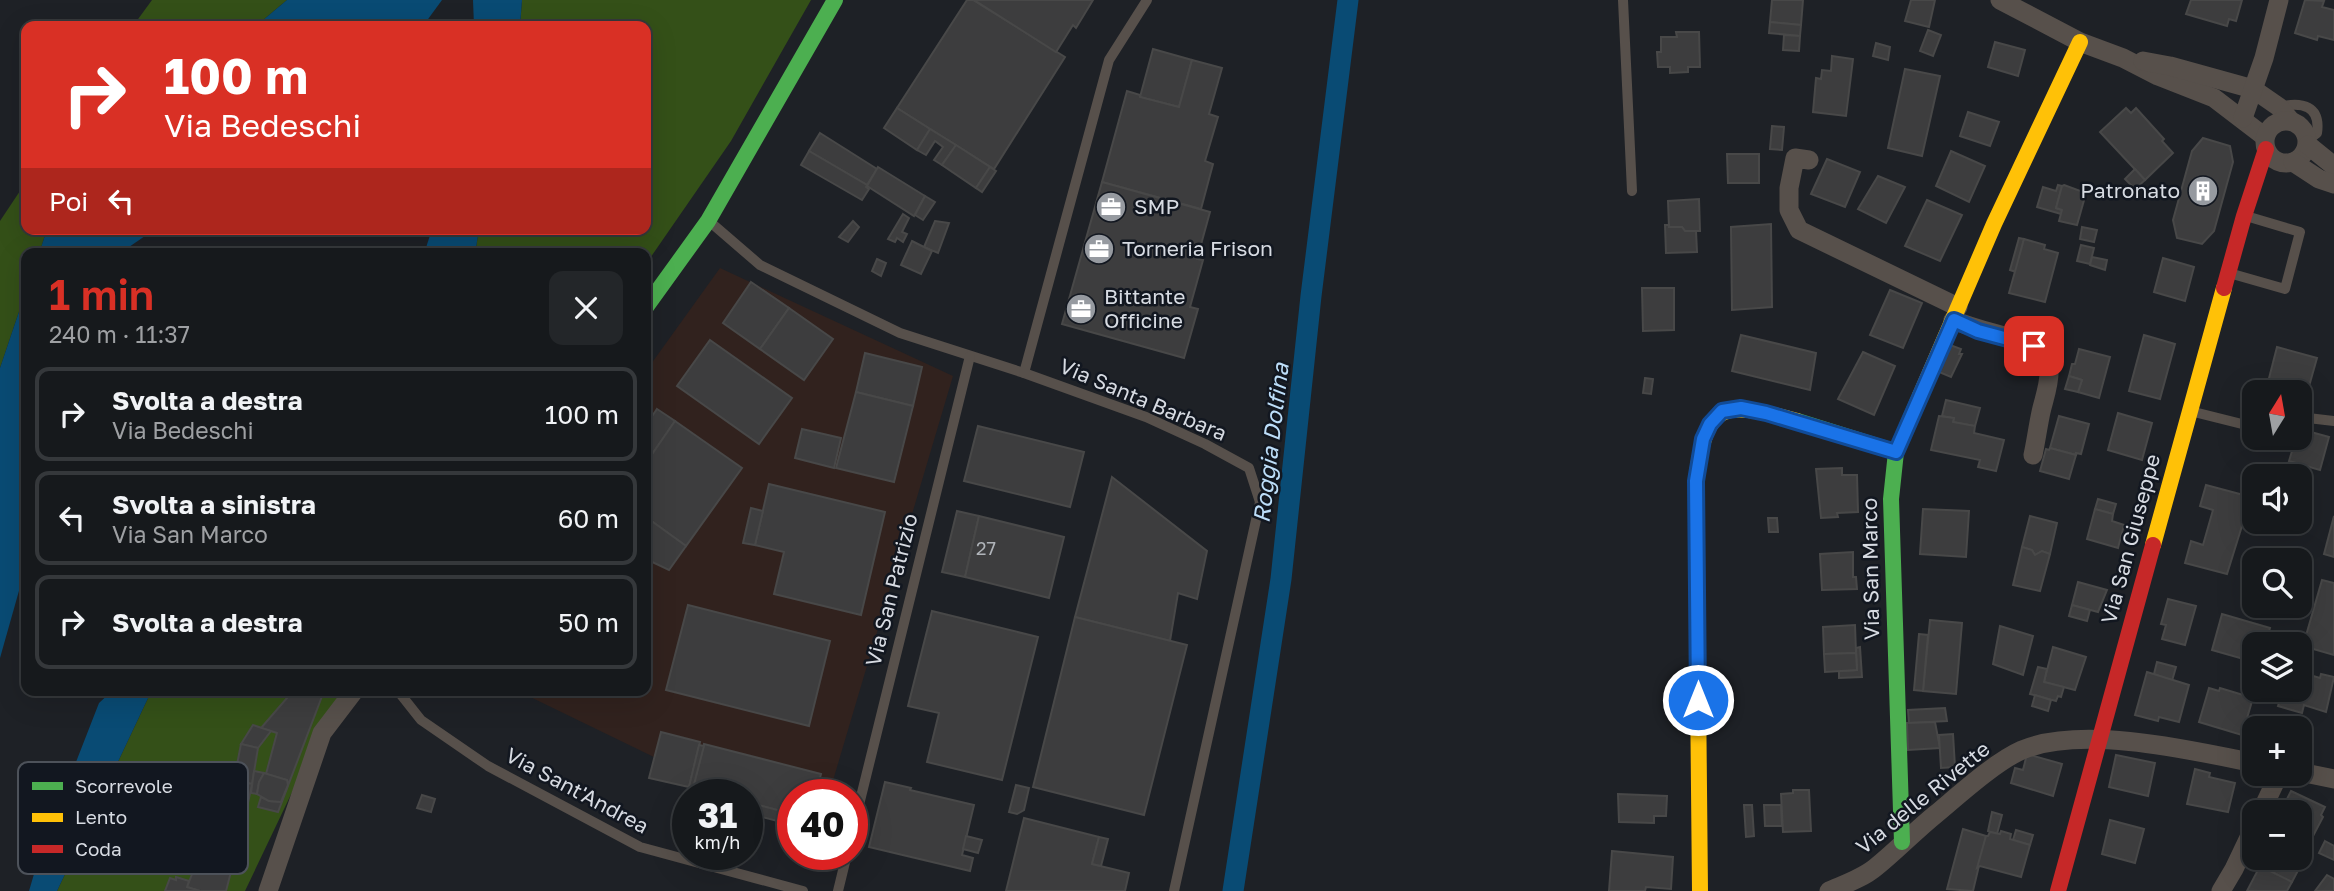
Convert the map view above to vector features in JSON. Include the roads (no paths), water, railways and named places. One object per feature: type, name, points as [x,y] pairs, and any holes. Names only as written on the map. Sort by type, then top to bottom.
[{"type":"street","points":[[651,300],[708,221],[835,0]]},
{"type":"street","points":[[2000,0],[2080,42],[2214,98],[2244,118],[2276,152],[2319,179],[2334,184]]},
{"type":"street","points":[[2244,118],[2264,58],[2279,0]]},
{"type":"street","name":"Via San Marco","points":[[1902,842],[1891,499],[1896,452],[1994,224],[2080,42]]},
{"type":"street","points":[[2123,58],[2170,66],[2253,89],[2302,127],[2308,142],[2334,166]]},
{"type":"street","points":[[2276,152],[2272,125],[2285,114]]},
{"type":"street","name":"Via San Giuseppe","points":[[2058,891],[2247,207],[2276,152],[2303,155],[2308,142]]},
{"type":"street","points":[[1809,160],[1795,158],[1789,188],[1789,210],[1799,230],[1956,314],[1978,331],[2034,346],[2046,356],[2050,369],[2049,382],[2033,455]]},
{"type":"street","points":[[1700,891],[1696,481],[1703,439],[1710,424],[1722,411],[1741,408],[1896,452]]},
{"type":"street","points":[[268,891],[322,733],[350,696]]},
{"type":"street","name":"Via delle Rivette","points":[[1829,891],[1875,868],[1971,785],[2020,751],[2045,742],[2100,739],[2242,761]]},
{"type":"street","points":[[2312,774],[2334,779]]},
{"type":"street","points":[[2221,891],[2242,850]]},
{"type":"lane","points":[[1024,373],[1109,60],[1147,0]]},
{"type":"lane","points":[[1623,0],[1632,191]]},
{"type":"lane","points":[[2228,272],[2285,289],[2300,232],[2247,207]]},
{"type":"lane","name":"Via Santa Barbara","points":[[708,221],[760,265],[900,333],[1024,373],[1146,417],[1249,468],[1260,502],[1174,891]]},
{"type":"lane","name":"Via San Patrizio","points":[[865,779],[970,356]]},
{"type":"lane","points":[[2190,411],[2242,424]]},
{"type":"lane","points":[[2312,418],[2334,421]]},
{"type":"lane","name":"Via Sant'Andrea","points":[[401,696],[421,720],[488,766],[640,847],[803,891]]},
{"type":"lane","points":[[838,891],[843,870]]},
{"type":"water","points":[[287,0],[442,0],[427,21],[262,21]]},
{"type":"water","points":[[473,0],[522,0],[520,21],[474,21]]},
{"type":"water","points":[[45,235],[146,235],[128,248],[41,248]]},
{"type":"water","points":[[430,235],[478,235],[476,248],[426,248]]},
{"type":"water","points":[[21,306],[21,584],[0,658],[0,368]]},
{"type":"water","points":[[107,696],[149,696],[118,762],[76,762],[99,703]]},
{"type":"water","points":[[34,874],[65,874],[57,891],[29,891]]},
{"type":"waterway","name":"Roggia Dolfina","points":[[1233,891],[1281,579],[1311,296],[1348,0]]},
{"type":"place","name":"Patronato","points":[[2203,191]]},
{"type":"place","name":"SMP","points":[[1111,207]]},
{"type":"place","name":"Torneria Frison","points":[[1099,249]]},
{"type":"place","name":"Bittante Officine","points":[[1081,309]]}]
